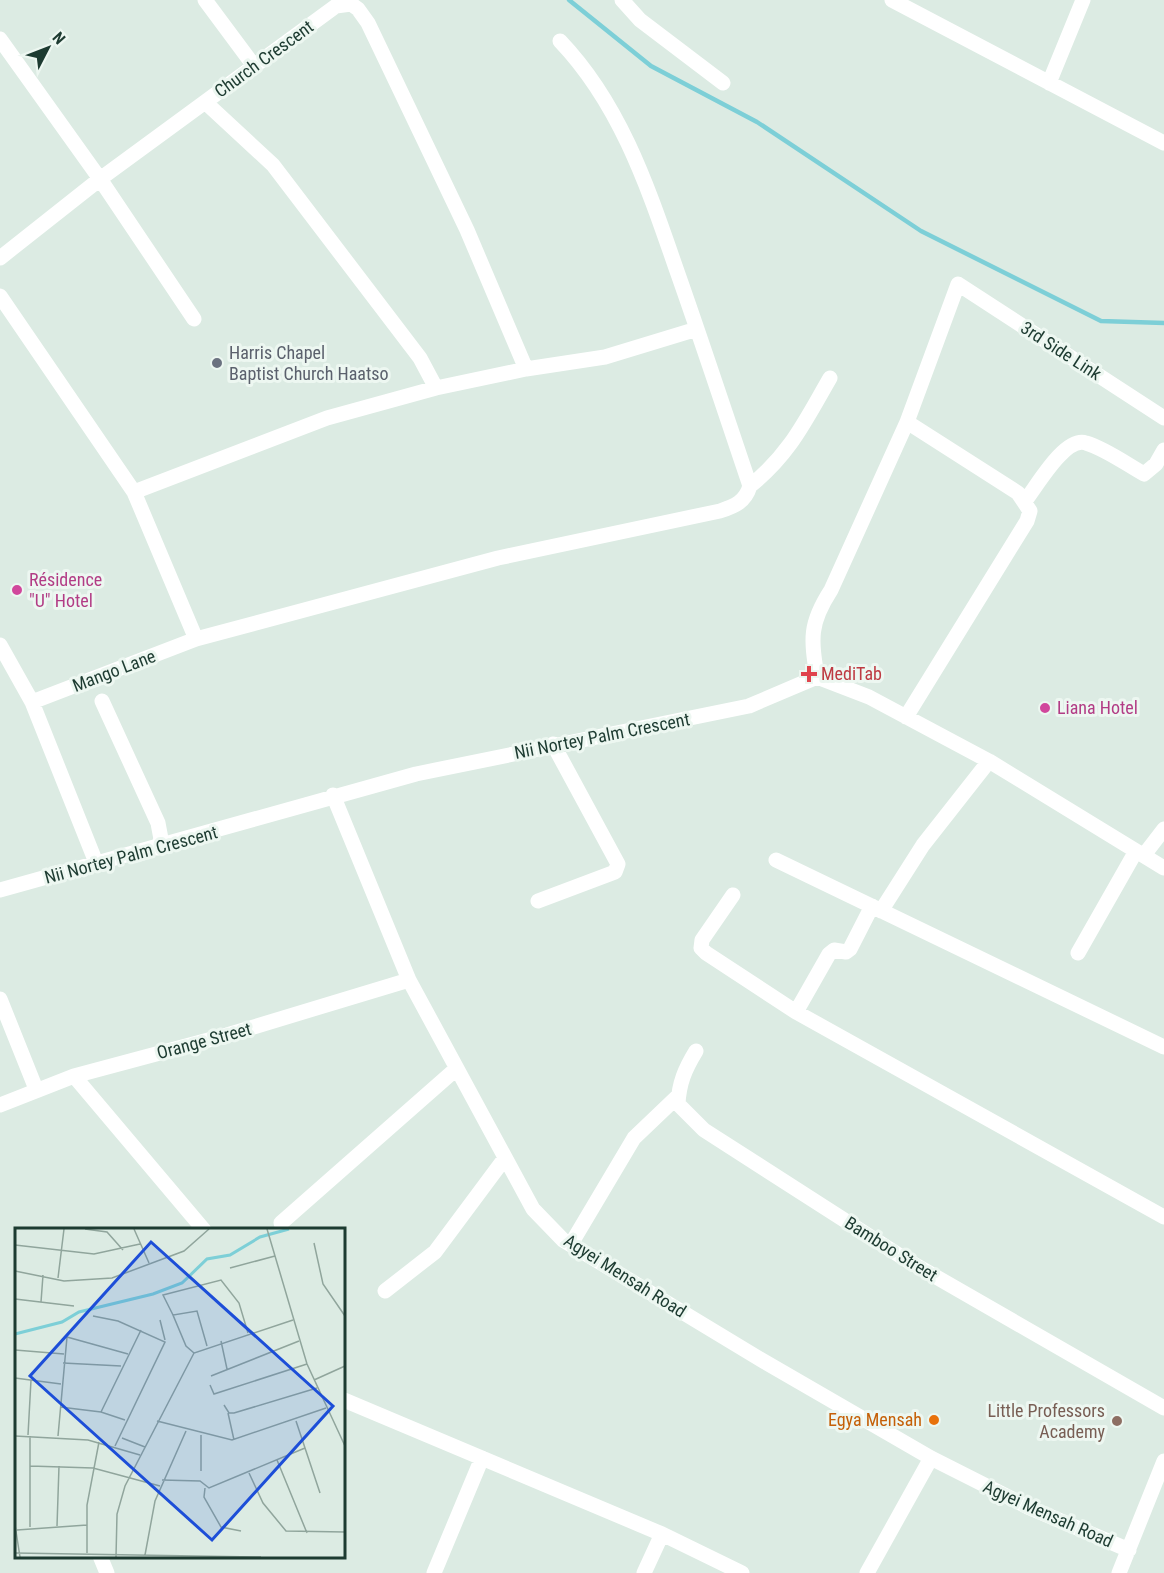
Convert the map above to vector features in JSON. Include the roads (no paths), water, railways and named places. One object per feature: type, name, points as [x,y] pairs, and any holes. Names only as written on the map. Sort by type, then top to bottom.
[{"type":"street","points":[[205,0],[254,66]]},
{"type":"street","points":[[622,0],[640,20],[723,83]]},
{"type":"street","points":[[892,0],[1164,143]]},
{"type":"street","points":[[1050,83],[1083,0]]},
{"type":"street","name":"Church Crescent","points":[[0,258],[100,179],[336,6],[345,3],[358,9],[467,230],[526,369]]},
{"type":"street","points":[[0,39],[100,179],[194,319]]},
{"type":"street","points":[[560,41],[585,68],[606,100],[644,178],[750,486]]},
{"type":"street","points":[[205,102],[273,165],[420,358],[436,388]]},
{"type":"street","name":"3rd Side Link","points":[[907,422],[958,284],[1164,418]]},
{"type":"street","points":[[0,296],[134,492],[196,639]]},
{"type":"street","points":[[134,492],[327,418],[436,388],[526,369],[605,357],[697,329]]},
{"type":"street","name":"Mango Lane","points":[[32,702],[196,639],[498,558],[720,511],[738,505],[747,495],[750,486],[771,470],[788,451],[830,378]]},
{"type":"street","points":[[906,717],[1027,521],[1030,511],[1018,493],[907,422],[831,590],[818,611],[812,628],[817,677],[850,687],[906,717],[989,761],[1164,868]]},
{"type":"street","points":[[1025,501],[1061,453],[1072,444],[1084,442],[1144,474],[1156,464],[1164,450]]},
{"type":"street","points":[[0,645],[32,702],[97,864]]},
{"type":"street","name":"Nii Nortey Palm Crescent","points":[[0,890],[157,848],[333,795],[553,744],[749,706],[817,677]]},
{"type":"street","points":[[102,700],[159,823],[161,839],[157,848]]},
{"type":"street","points":[[538,901],[615,872],[618,864],[553,744]]},
{"type":"street","points":[[796,1012],[829,954],[834,950],[846,952],[850,949],[923,845],[989,761]]},
{"type":"street","name":"Agyei Mensah Road","points":[[333,795],[409,980],[533,1209],[571,1244],[765,1362],[931,1458],[1028,1507],[1129,1550]]},
{"type":"street","points":[[1078,953],[1140,853],[1164,829]]},
{"type":"street","points":[[776,860],[1164,1047]]},
{"type":"street","points":[[733,895],[702,940],[701,948],[796,1012],[1164,1217]]},
{"type":"street","name":"Orange Street","points":[[0,1105],[74,1076],[226,1035],[409,980]]},
{"type":"street","points":[[0,999],[36,1089]]},
{"type":"street","points":[[571,1244],[634,1138],[678,1096],[684,1070],[696,1051]]},
{"type":"street","points":[[281,1223],[456,1070]]},
{"type":"street","points":[[74,1076],[202,1228]]},
{"type":"street","name":"Bamboo Street","points":[[678,1096],[678,1104],[704,1130],[905,1259],[1164,1408]]},
{"type":"street","points":[[385,1291],[435,1252],[505,1158]]},
{"type":"street","points":[[345,1400],[662,1534],[742,1573]]},
{"type":"street","points":[[434,1573],[482,1458]]},
{"type":"street","points":[[867,1573],[931,1458]]},
{"type":"street","points":[[1119,1573],[1164,1461]]},
{"type":"street","points":[[644,1573],[662,1534]]},
{"type":"street","points":[[100,1558],[107,1573]]},
{"type":"waterway","points":[[569,0],[651,66],[757,122],[921,231],[1101,321],[1164,323]]},
{"type":"place","name":"Harris Chapel Baptist Church Haatso","points":[[217,363]]},
{"type":"place","name":"Résidence \"U\" Hotel","points":[[17,590]]},
{"type":"place","name":"MediTab","points":[[809,674]]},
{"type":"place","name":"Liana Hotel","points":[[1045,708]]},
{"type":"place","name":"Egya Mensah","points":[[934,1420]]},
{"type":"place","name":"Little Professors Academy","points":[[1117,1421]]}]
